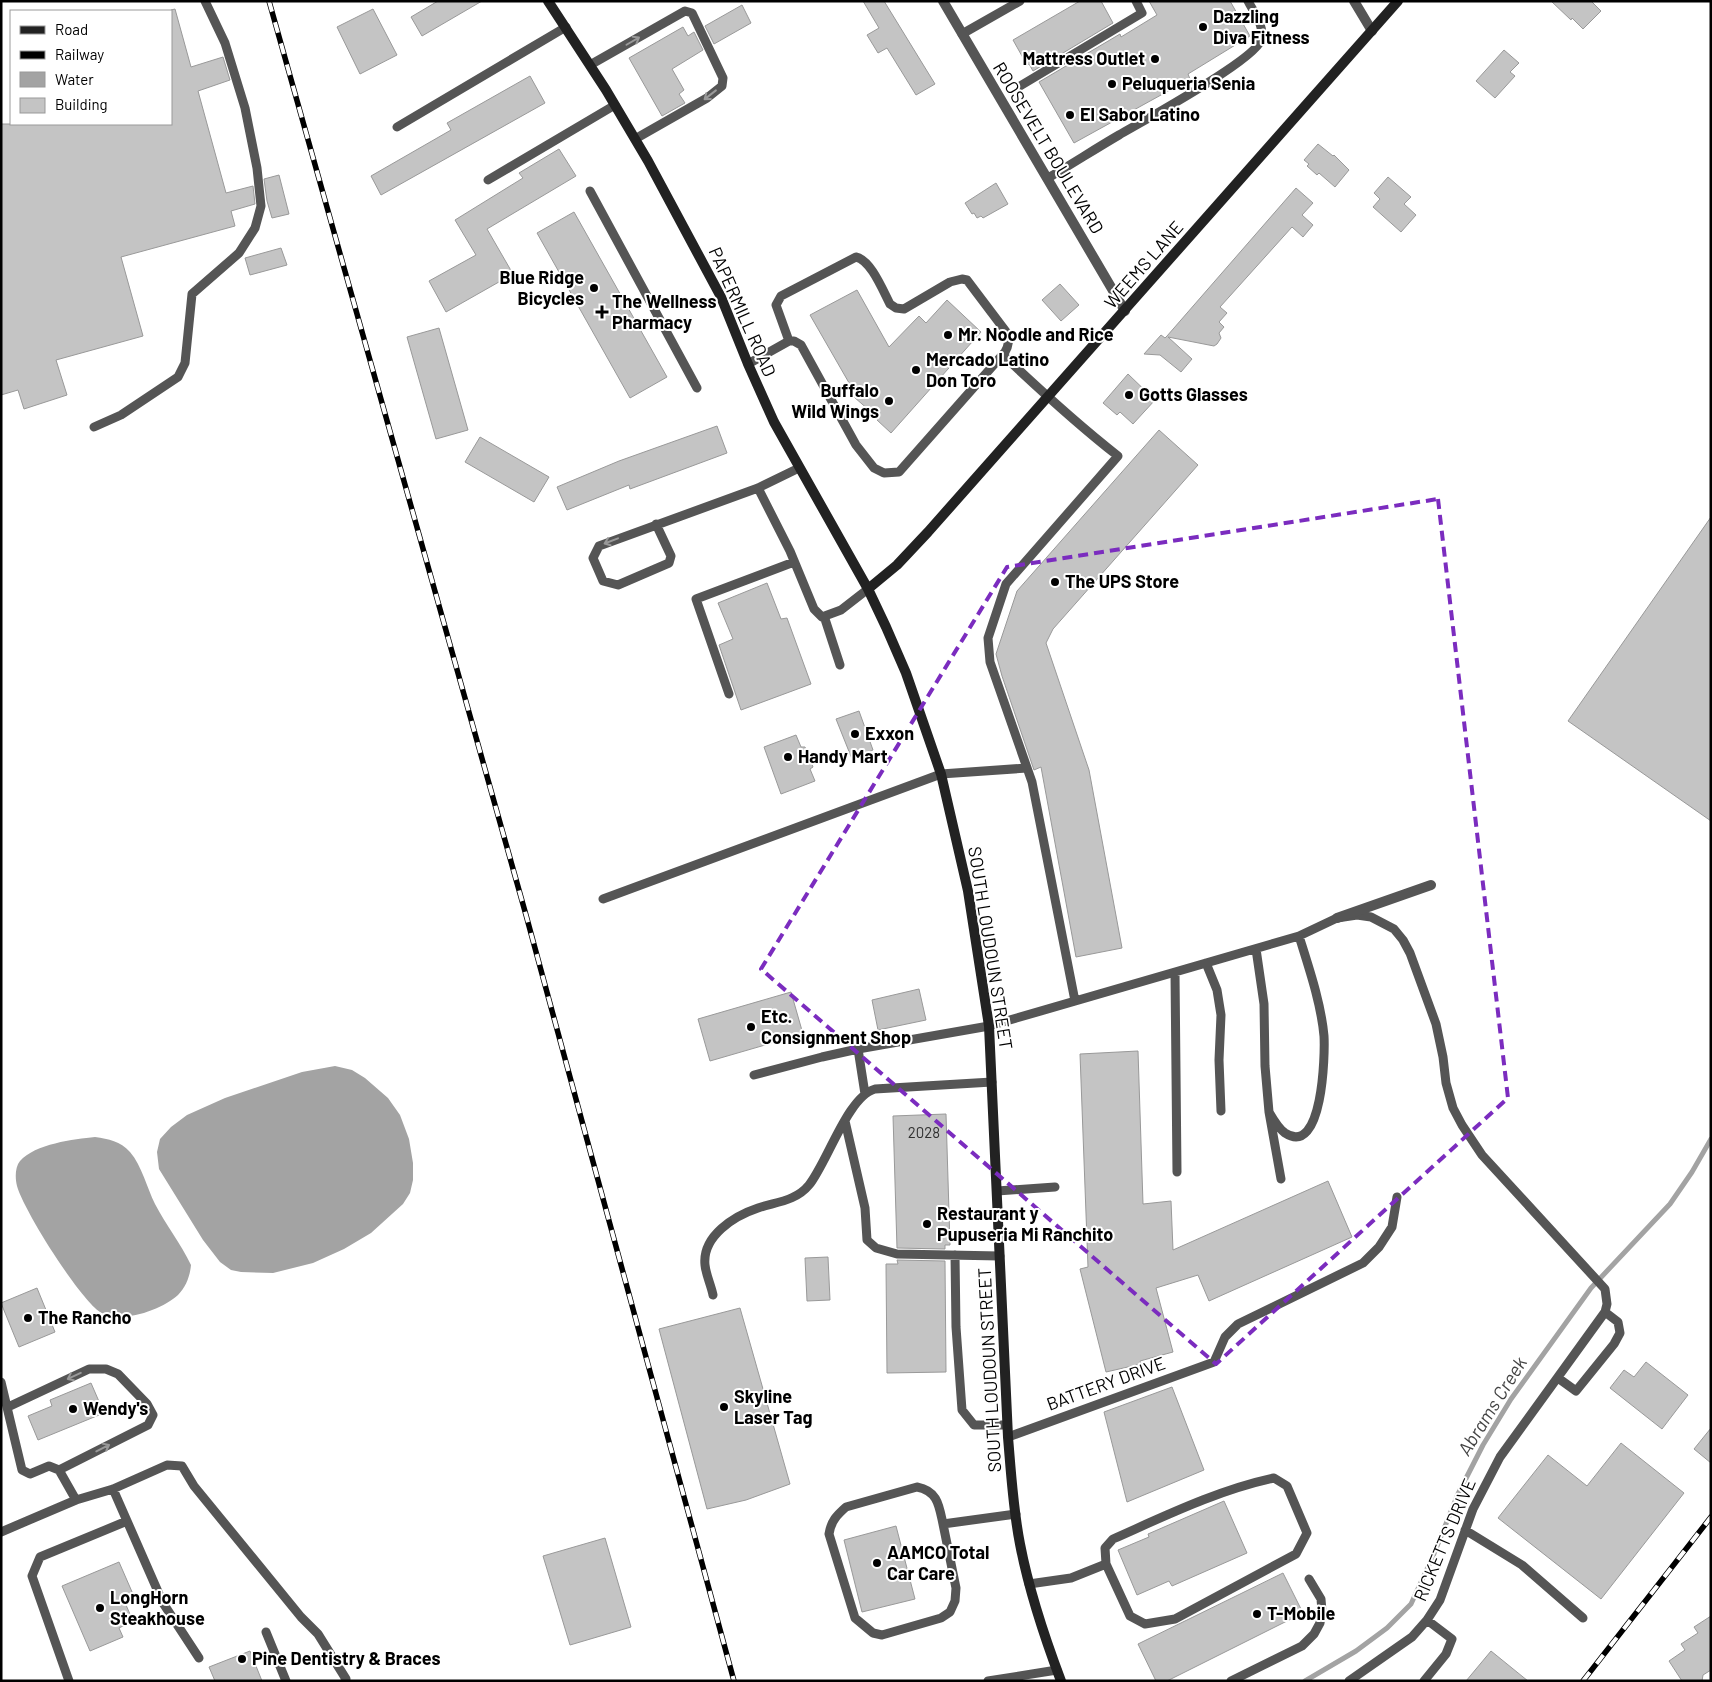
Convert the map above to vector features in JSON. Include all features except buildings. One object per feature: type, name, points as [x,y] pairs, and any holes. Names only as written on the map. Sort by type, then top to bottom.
[{"type":"main road","name":"PAPERMILL ROAD","points":[[548,1],[635,139],[721,297],[766,404],[799,468],[868,589]]},
{"type":"main road","name":"WEEMS LANE","points":[[868,589],[897,565],[928,532],[1398,1]]},
{"type":"main road","name":"SOUTH LOUDOUN STREET","points":[[868,589],[906,673],[941,774],[968,891],[988,1026],[1007,1424],[1016,1514],[1020,1543],[1041,1625],[1061,1681]]},
{"type":"street","name":"ROOSEVELT BOULEVARD","points":[[943,1],[1125,311]]},
{"type":"street","points":[[1354,1],[1372,31]]},
{"type":"street","points":[[1337,918],[1431,885]]},
{"type":"lane","points":[[94,427],[121,415],[178,377],[185,363],[192,294],[239,253],[255,228],[261,206],[257,168],[245,108],[225,43],[205,1]]},
{"type":"lane","points":[[962,34],[1020,1]]},
{"type":"lane","points":[[1020,86],[1142,13],[1136,1]]},
{"type":"lane","points":[[1048,178],[1233,66],[1257,47],[1261,40],[1262,29],[1248,1]]},
{"type":"lane","points":[[590,65],[685,11],[692,13],[723,78],[722,86],[707,98],[635,139]]},
{"type":"lane","points":[[397,128],[566,27]]},
{"type":"lane","points":[[488,180],[615,105]]},
{"type":"lane","points":[[590,191],[697,388]]},
{"type":"lane","points":[[748,364],[789,341],[794,341],[801,345],[856,445],[874,468],[884,473],[899,472],[1003,355],[1008,346],[1007,333],[967,280],[962,279],[950,282],[904,309],[896,308],[890,304],[867,263],[861,258],[856,257],[787,293],[777,301],[776,305],[789,341]]},
{"type":"lane","points":[[1003,355],[1048,398],[1118,456],[1006,584],[988,638],[990,662],[1032,782],[1075,1001]]},
{"type":"lane","points":[[656,524],[672,556],[669,563],[618,585],[603,581],[593,558],[599,546],[656,524],[758,488],[799,468]]},
{"type":"lane","points":[[758,488],[794,562],[814,609],[822,617],[841,610],[868,589]]},
{"type":"lane","points":[[729,694],[696,599],[794,562]]},
{"type":"lane","points":[[824,616],[840,665]]},
{"type":"lane","points":[[603,899],[941,774],[1028,768]]},
{"type":"lane","points":[[754,1075],[858,1049],[988,1026],[1300,936],[1337,918],[1357,915],[1371,917],[1394,929],[1404,940],[1436,1024],[1446,1083],[1453,1108],[1462,1125],[1482,1155],[1605,1289],[1608,1304],[1605,1312],[1618,1322],[1620,1333],[1614,1344],[1576,1391],[1558,1378]]},
{"type":"lane","points":[[1268,1112],[1284,1132],[1295,1136],[1301,1135],[1306,1132],[1313,1122],[1321,1093],[1325,1060],[1324,1034],[1300,936]]},
{"type":"lane","points":[[1256,949],[1264,1004],[1264,1066],[1268,1112],[1281,1179]]},
{"type":"lane","points":[[1206,963],[1217,990],[1221,1015],[1219,1060],[1221,1111]]},
{"type":"lane","points":[[1175,972],[1177,1172]]},
{"type":"lane","points":[[858,1049],[865,1094]]},
{"type":"lane","points":[[713,1295],[705,1266],[707,1251],[713,1238],[723,1227],[749,1212],[789,1199],[804,1190],[816,1175],[850,1111],[865,1094],[874,1089],[992,1082]]},
{"type":"lane","points":[[844,1121],[865,1208],[866,1238],[869,1243],[883,1251],[897,1254],[1000,1256]]},
{"type":"lane","points":[[997,1190],[1055,1187]]},
{"type":"lane","name":"BATTERY DRIVE","points":[[1008,1437],[1214,1362],[1226,1337],[1238,1324],[1363,1263],[1379,1247],[1392,1226],[1397,1197]]},
{"type":"lane","points":[[954,1255],[956,1327],[962,1410],[974,1425],[1007,1424]]},
{"type":"lane","name":"RICKETTS DRIVE","points":[[1349,1681],[1412,1637],[1428,1620],[1440,1600],[1482,1489],[1500,1457],[1605,1312]]},
{"type":"lane","points":[[8,1407],[89,1369],[106,1369],[118,1374],[147,1404],[153,1415],[148,1425],[60,1470]]},
{"type":"lane","points":[[1,1382],[22,1470],[30,1474],[49,1466],[60,1470],[76,1500]]},
{"type":"lane","points":[[1,1532],[76,1500],[113,1489],[167,1465],[182,1466],[194,1486],[318,1634],[347,1680]]},
{"type":"lane","points":[[1274,1478],[1287,1486],[1307,1533],[1296,1554],[1175,1619],[1145,1624],[1130,1616],[1106,1564],[1105,1548],[1113,1539],[1191,1505],[1247,1484],[1274,1478]]},
{"type":"lane","points":[[917,1487],[926,1489],[934,1496],[943,1524],[956,1588],[955,1601],[950,1612],[941,1618],[893,1633],[882,1635],[873,1633],[855,1618],[832,1544],[829,1534],[830,1525],[837,1514],[846,1506],[917,1487]]},
{"type":"lane","points":[[113,1489],[163,1603],[199,1658]]},
{"type":"lane","points":[[943,1524],[1016,1514]]},
{"type":"lane","points":[[69,1681],[32,1576],[40,1557],[127,1521]]},
{"type":"lane","points":[[1465,1530],[1522,1565],[1583,1618]]},
{"type":"lane","points":[[1030,1584],[1071,1578],[1106,1564]]},
{"type":"lane","points":[[1231,1681],[1302,1646],[1314,1634],[1320,1623],[1321,1599],[1309,1579]]},
{"type":"lane","points":[[1424,1681],[1446,1654],[1452,1639],[1428,1620]]},
{"type":"lane","points":[[266,1632],[286,1681]]},
{"type":"lane","points":[[988,1681],[1057,1670]]},
{"type":"highlighted area","points":[[1438,499],[1508,1098],[1216,1364],[761,969],[1007,567]]},
{"type":"water","points":[[335,1066],[352,1070],[365,1078],[388,1098],[400,1115],[409,1139],[413,1163],[413,1180],[410,1193],[403,1204],[371,1233],[344,1249],[313,1263],[273,1273],[231,1270],[220,1262],[203,1240],[159,1169],[157,1152],[160,1139],[171,1127],[187,1115],[225,1098],[302,1072]]},
{"type":"water","points":[[95,1137],[114,1141],[130,1152],[141,1170],[155,1204],[191,1265],[187,1281],[178,1295],[162,1306],[140,1314],[118,1317],[108,1316],[91,1304],[66,1273],[53,1253],[30,1214],[17,1186],[17,1166],[27,1155],[55,1143]]},
{"type":"waterway","name":"Abrams Creek","points":[[1305,1681],[1356,1651],[1387,1628],[1411,1604],[1458,1494],[1483,1445],[1511,1399],[1591,1288],[1670,1204],[1692,1172],[1711,1139]]},
{"type":"railway","points":[[269,1],[526,915],[734,1681]]},
{"type":"railway","points":[[1583,1681],[1711,1517]]},
{"type":"place","name":"Dazzling Diva Fitness","points":[[1203,27]]},
{"type":"place","name":"Mattress Outlet","points":[[1155,59]]},
{"type":"place","name":"Peluqueria Senia","points":[[1112,84]]},
{"type":"place","name":"El Sabor Latino","points":[[1070,115]]},
{"type":"place","name":"Blue Ridge Bicycles","points":[[594,288]]},
{"type":"place","name":"The Wellness Pharmacy","points":[[602,312]]},
{"type":"place","name":"Mr. Noodle and Rice","points":[[948,335]]},
{"type":"place","name":"Mercado Latino Don Toro","points":[[916,370]]},
{"type":"place","name":"Gotts Glasses","points":[[1129,395]]},
{"type":"place","name":"Buffalo Wild Wings","points":[[889,401]]},
{"type":"place","name":"The UPS Store","points":[[1055,582]]},
{"type":"place","name":"Exxon","points":[[855,734]]},
{"type":"place","name":"Handy Mart","points":[[788,757]]},
{"type":"place","name":"Etc. Consignment Shop","points":[[751,1027]]},
{"type":"place","name":"Restaurant y Pupuseria Mi Ranchito","points":[[927,1224]]},
{"type":"place","name":"The Rancho","points":[[28,1318]]},
{"type":"place","name":"Skyline Laser Tag","points":[[724,1407]]},
{"type":"place","name":"Wendy's","points":[[73,1409]]},
{"type":"place","name":"AAMCO Total Car Care","points":[[877,1563]]},
{"type":"place","name":"LongHorn Steakhouse","points":[[100,1608]]},
{"type":"place","name":"T-Mobile","points":[[1257,1614]]},
{"type":"place","name":"Pine Dentistry & Braces","points":[[242,1659]]}]
